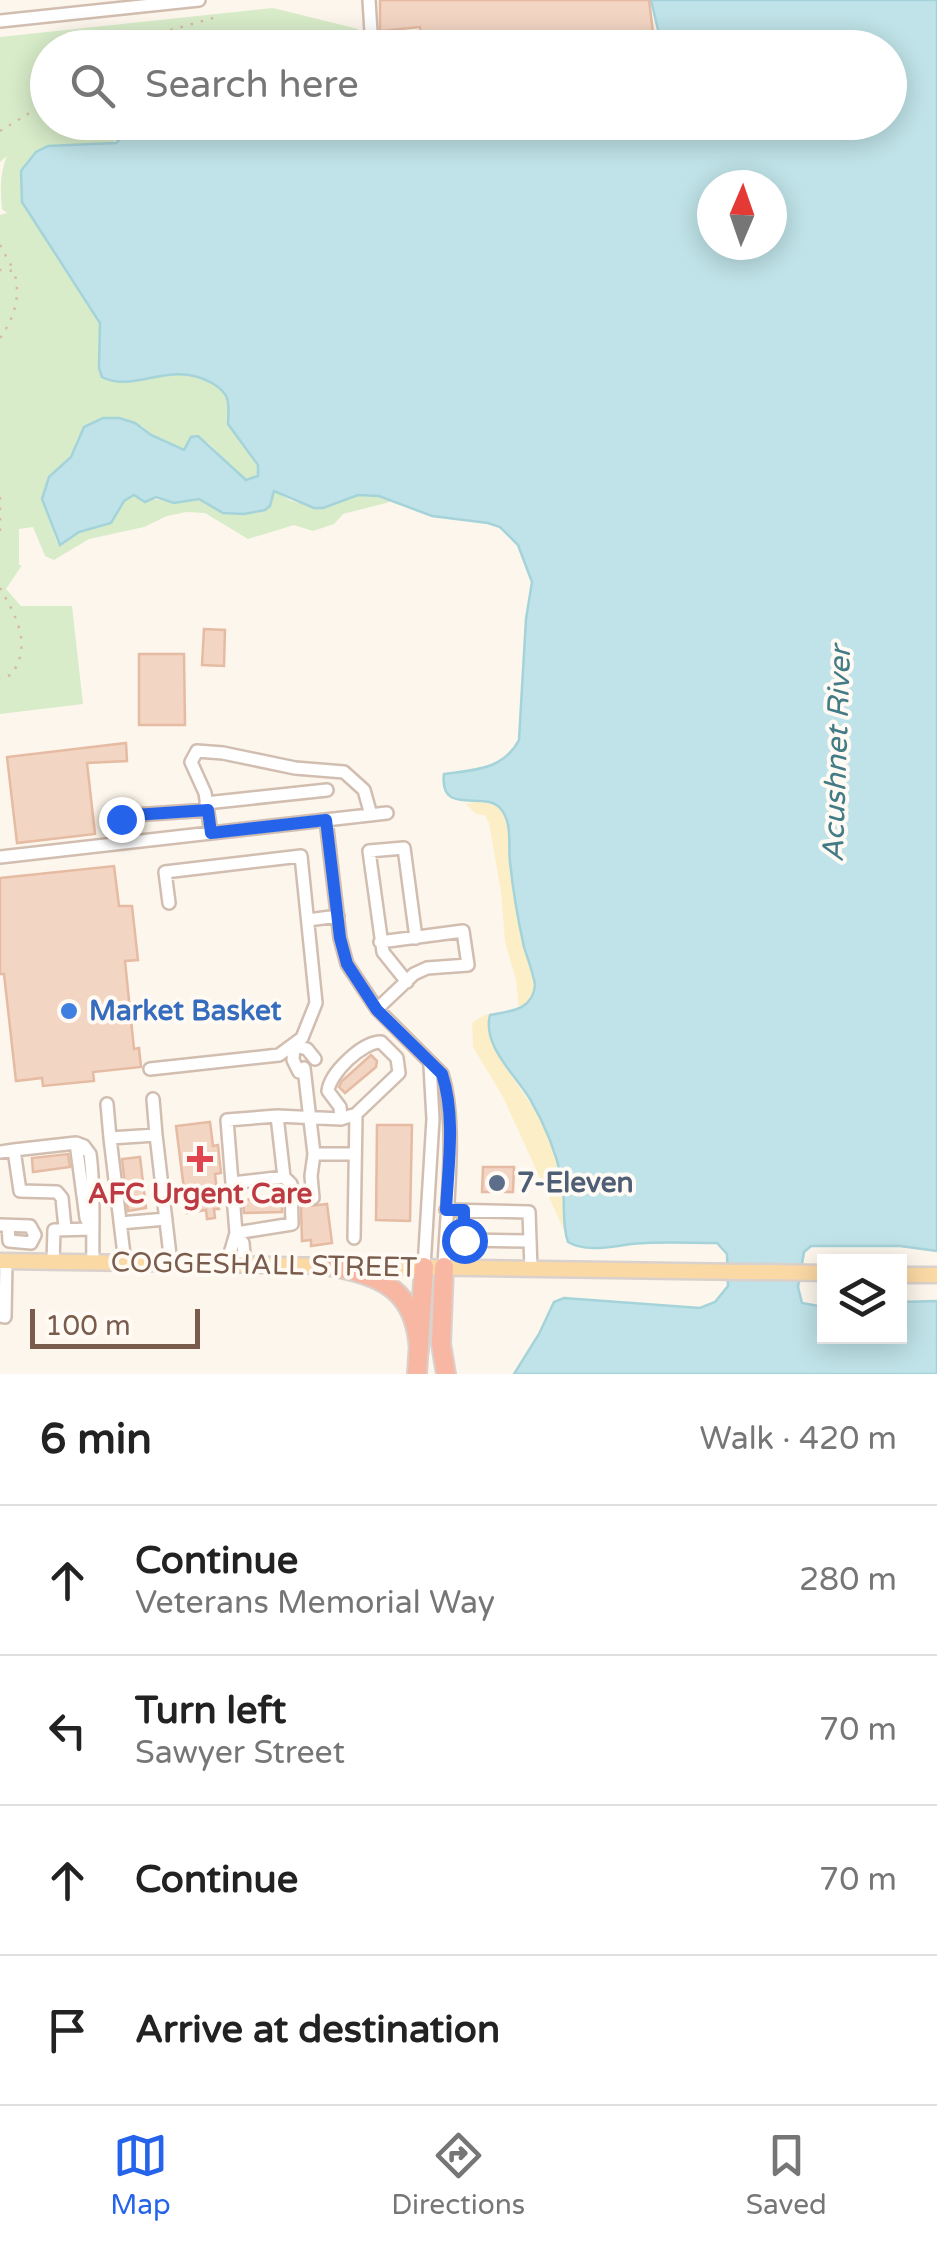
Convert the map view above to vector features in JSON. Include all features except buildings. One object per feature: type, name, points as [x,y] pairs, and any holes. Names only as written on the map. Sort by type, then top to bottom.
[{"type":"highway","points":[[328,1266],[375,1278],[397,1290],[415,1322],[420,1351]]},
{"type":"highway","points":[[416,1374],[424,1267]]},
{"type":"highway","points":[[444,1267],[441,1344],[446,1374]]},
{"type":"main road","name":"COGGESHALL STREET","points":[[3,1262],[817,1273]]},
{"type":"main road","points":[[907,1274],[937,1275]]},
{"type":"street","points":[[0,21],[199,0]]},
{"type":"street","points":[[368,0],[370,30]]},
{"type":"street","points":[[211,833],[207,806],[191,762],[197,752],[344,772],[364,790],[371,815]]},
{"type":"street","points":[[115,844],[121,819],[134,815],[326,790]]},
{"type":"street","points":[[0,857],[388,813]]},
{"type":"street","points":[[326,820],[347,964],[377,1010],[442,1074],[449,1105],[444,1267]]},
{"type":"street","points":[[407,982],[380,942],[369,851],[404,848],[416,938]]},
{"type":"street","points":[[150,1069],[279,1055],[294,1046],[308,1029],[316,1003],[302,856],[165,872],[169,903]]},
{"type":"street","points":[[308,920],[338,916]]},
{"type":"street","points":[[377,1010],[427,968],[468,965],[463,931],[380,942]]},
{"type":"street","points":[[226,1264],[236,1233],[227,1120],[277,1116],[341,1120],[356,1114],[399,1073],[397,1058],[382,1042],[368,1044],[328,1086],[340,1106],[341,1120]]},
{"type":"street","points":[[294,1046],[308,1049],[315,1059]]},
{"type":"street","points":[[294,1046],[293,1060],[302,1070],[312,1119],[313,1198]]},
{"type":"street","points":[[424,1267],[434,1118],[430,1066]]},
{"type":"street","points":[[153,1099],[171,1264]]},
{"type":"street","points":[[108,1104],[125,1263]]},
{"type":"street","points":[[354,1238],[356,1114]]},
{"type":"street","points":[[236,1233],[292,1224],[291,1184],[284,1177],[277,1116]]},
{"type":"street","points":[[110,1138],[156,1136]]},
{"type":"street","points":[[53,1262],[62,1198],[57,1192],[20,1191],[7,1151],[76,1144],[90,1154],[96,1217],[92,1262]]},
{"type":"street","points":[[314,1154],[354,1154]]},
{"type":"street","points":[[232,1183],[284,1177]]},
{"type":"street","points":[[446,1210],[529,1212],[532,1268]]},
{"type":"street","points":[[464,1210],[464,1240],[530,1241]]},
{"type":"street","points":[[120,1223],[166,1219]]},
{"type":"street","points":[[4,1225],[12,1243],[32,1243],[35,1235],[92,1229]]},
{"type":"street","points":[[236,1233],[244,1242],[246,1265]]},
{"type":"street","points":[[0,1316],[4,1316],[3,1262]]},
{"type":"path","points":[[171,30],[220,16]]},
{"type":"path","points":[[0,131],[30,113]]},
{"type":"path","points":[[0,244],[14,271],[18,297],[0,338]]},
{"type":"path","points":[[0,270],[14,271]]},
{"type":"path","points":[[0,496],[0,532]]},
{"type":"path","points":[[0,588],[19,626],[23,648],[16,668],[6,678],[0,678]]},
{"type":"green space","points":[[273,8],[358,30],[66,30]]},
{"type":"green space","points":[[30,34],[30,140],[116,140],[106,145],[68,144],[28,213],[98,320],[99,367],[124,381],[160,373],[199,376],[223,389],[230,401],[228,424],[274,491],[291,501],[323,508],[358,495],[379,496],[390,502],[343,514],[334,524],[313,531],[294,525],[248,539],[205,513],[186,512],[144,527],[89,539],[54,560],[45,556],[33,527],[19,529],[22,565],[6,589],[21,606],[72,606],[83,704],[0,714],[0,215],[7,213],[2,209],[1,189],[7,156],[0,162],[0,37]],"holes":[[[142,426],[151,435],[184,450],[207,442],[246,480],[223,513],[199,499],[174,503],[134,495],[124,501],[111,523],[79,532],[64,544],[57,542],[42,500],[49,477],[71,457],[78,437]]]},
{"type":"sand","points":[[480,801],[499,807],[509,827],[517,908],[534,995],[519,1008],[505,942],[489,823],[485,815],[476,814],[466,804]]},
{"type":"sand","points":[[490,1015],[489,1027],[500,1056],[543,1124],[554,1149],[563,1189],[564,1230],[503,1097],[473,1047],[472,1023]]},
{"type":"water","name":"Acushnet River","points":[[651,0],[937,0],[937,1251],[900,1246],[811,1246],[804,1252],[798,1287],[802,1303],[817,1306],[817,1344],[907,1344],[907,1302],[937,1301],[937,1374],[514,1374],[554,1302],[564,1298],[700,1308],[715,1302],[728,1286],[727,1254],[717,1243],[586,1248],[568,1242],[562,1180],[553,1148],[530,1099],[491,1038],[490,1015],[525,1004],[535,985],[516,905],[508,827],[504,814],[493,803],[448,795],[444,774],[496,763],[519,740],[532,582],[518,545],[500,527],[432,516],[379,496],[358,495],[314,508],[274,491],[265,510],[244,514],[223,513],[199,499],[174,503],[156,497],[145,502],[134,495],[124,501],[111,523],[79,532],[60,545],[42,499],[49,477],[71,457],[84,427],[103,418],[135,423],[184,450],[191,437],[198,436],[246,480],[258,476],[258,465],[228,424],[228,400],[212,383],[181,374],[127,382],[102,377],[100,323],[22,202],[21,171],[36,152],[48,146],[119,140],[907,140],[907,30],[658,30]]},
{"type":"place","name":"Market Basket","points":[[69,1011]]},
{"type":"place","name":"AFC Urgent Care","points":[[200,1159]]},
{"type":"place","name":"7-Eleven","points":[[497,1183]]},
{"type":"route","points":[[121,819],[208,810],[211,833],[326,820],[340,938],[347,964],[377,1010],[442,1074],[450,1116],[446,1210],[464,1210],[464,1240]]}]
